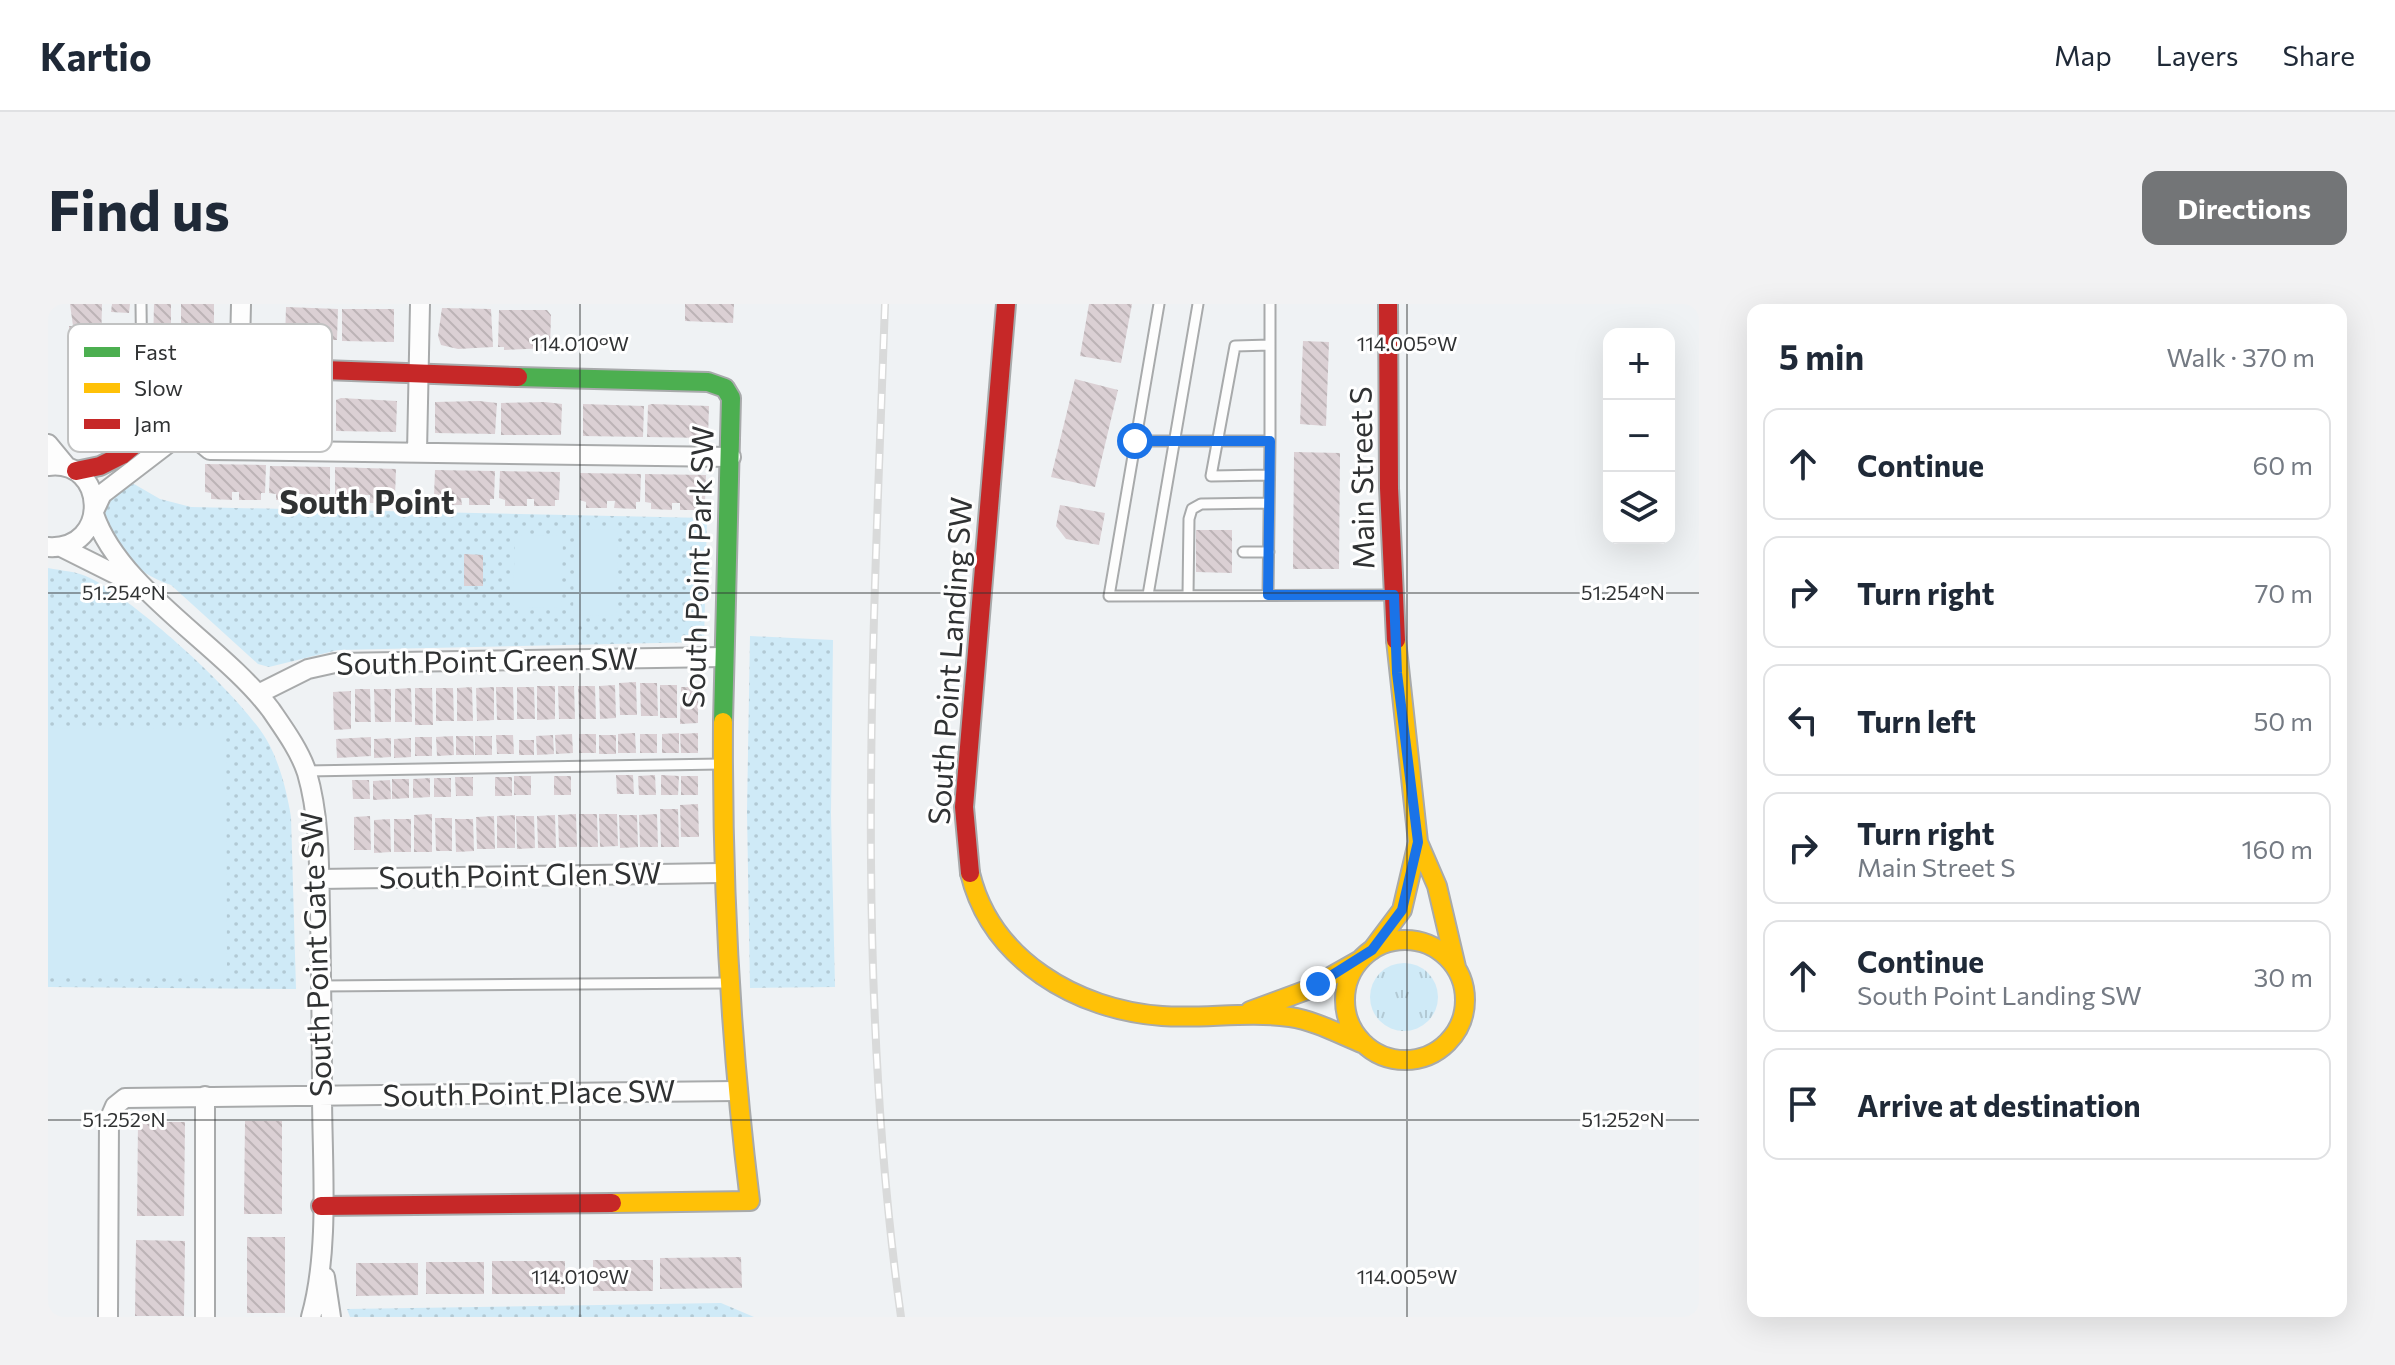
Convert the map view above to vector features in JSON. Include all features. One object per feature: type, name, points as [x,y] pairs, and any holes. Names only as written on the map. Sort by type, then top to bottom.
[{"type":"main road","name":"South Point Landing SW","points":[[1006,304],[964,807],[965,854],[975,894],[995,927],[1020,958],[1059,988],[1093,1003],[1129,1013],[1161,1016],[1246,1013],[1309,1022],[1364,1044]]},
{"type":"main road","name":"Main Street S","points":[[1388,304],[1397,673],[1418,842],[1437,886],[1456,967]]},
{"type":"main road","name":"South Point Park SW","points":[[321,1206],[750,1201],[736,1091],[722,873],[723,657],[731,398],[725,388],[713,382],[332,371]]},
{"type":"main road","name":"South Point Park SW","points":[[72,469],[116,459],[124,452]]},
{"type":"main road","name":"Main Street S","points":[[1366,955],[1402,910],[1418,842]]},
{"type":"main road","points":[[1408,940],[1443,953],[1456,967],[1464,985],[1466,1005],[1461,1024],[1450,1040],[1435,1052],[1418,1059],[1399,1060],[1380,1055],[1364,1044],[1353,1030],[1345,994],[1350,976],[1366,955],[1408,940]]},
{"type":"main road","name":"South Point Landing SW","points":[[1246,1013],[1307,990],[1366,955]]},
{"type":"street","points":[[417,452],[420,304]]},
{"type":"street","name":"South Point Gate SW","points":[[48,444],[90,487],[94,512],[108,546],[150,592],[229,661],[258,694],[294,746],[306,771],[317,835],[321,986],[321,1234],[331,1317]]},
{"type":"street","points":[[332,451],[731,457]]},
{"type":"street","points":[[55,547],[83,535],[102,494],[157,452]]},
{"type":"street","points":[[48,466],[72,469]]},
{"type":"street","name":"South Point Gate SW","points":[[55,547],[150,592]]},
{"type":"street","name":"South Point Green SW","points":[[258,694],[308,669],[335,663],[723,657]]},
{"type":"street","name":"South Point Glen SW","points":[[319,879],[722,873]]},
{"type":"street","name":"South Point Place SW","points":[[108,1317],[111,1111],[121,1100],[133,1096],[322,1097],[736,1091]]},
{"type":"street","points":[[205,1096],[205,1317]]},
{"type":"street","name":"South Point Gate SW","points":[[311,1317],[321,1234]]},
{"type":"lane","points":[[141,304],[141,324]]},
{"type":"lane","points":[[1159,304],[1109,596],[1394,595]]},
{"type":"lane","points":[[1148,595],[1198,304]]},
{"type":"lane","points":[[1268,595],[1270,304]]},
{"type":"lane","points":[[1269,475],[1211,476],[1235,346],[1270,345]]},
{"type":"lane","points":[[1135,441],[1270,441]]},
{"type":"lane","points":[[1188,595],[1189,519],[1192,509],[1201,504],[1269,503]]},
{"type":"lane","points":[[1243,552],[1269,552]]},
{"type":"lane","points":[[306,771],[721,764]]},
{"type":"lane","points":[[321,986],[727,983]]},
{"type":"green space","points":[[134,484],[160,499],[191,507],[707,518],[704,642],[338,650],[269,667],[258,664],[171,585],[137,567],[114,540],[101,517],[111,493]]},
{"type":"green space","points":[[575,529],[618,530],[616,616],[573,615]]},
{"type":"green space","points":[[515,535],[563,536],[561,608],[513,607]]},
{"type":"green space","points":[[48,568],[85,576],[134,607],[215,679],[258,727],[270,746],[283,781],[291,817],[296,989],[48,987]]},
{"type":"green space","points":[[750,636],[833,640],[831,814],[835,987],[750,988],[747,812]]},
{"type":"green space","points":[[226,728],[227,975],[48,976],[48,729]]},
{"type":"green space","points":[[1404,963],[1428,973],[1438,997],[1428,1021],[1404,1031],[1380,1021],[1370,997],[1380,973]]},
{"type":"green space","points":[[721,1303],[754,1317],[350,1317],[347,1309]]},
{"type":"building","points":[[70,304],[102,304],[102,324],[73,324]]},
{"type":"building","points":[[112,304],[130,304],[129,313],[111,312]]},
{"type":"building","points":[[154,304],[171,304],[171,324],[154,324]]},
{"type":"building","points":[[181,304],[214,304],[214,324],[181,324]]},
{"type":"building","points":[[685,304],[734,304],[733,323],[685,321]]},
{"type":"building","points":[[1089,304],[1132,304],[1121,363],[1080,356]]},
{"type":"building","points":[[286,307],[338,309],[337,340],[332,340],[332,324],[285,324]]},
{"type":"building","points":[[442,308],[491,309],[493,347],[458,349],[441,345],[438,336]]},
{"type":"building","points":[[342,309],[394,309],[394,342],[342,341]]},
{"type":"building","points":[[499,310],[547,310],[551,315],[550,348],[504,350],[504,347],[498,347]]},
{"type":"building","points":[[1303,341],[1329,342],[1326,426],[1300,424]]},
{"type":"building","points":[[1075,379],[1118,390],[1095,487],[1051,477]]},
{"type":"building","points":[[336,400],[397,401],[396,432],[336,431]]},
{"type":"building","points":[[435,402],[497,403],[495,434],[435,433]]},
{"type":"building","points":[[501,403],[562,404],[561,435],[501,435]]},
{"type":"building","points":[[583,404],[644,406],[643,437],[583,436]]},
{"type":"building","points":[[648,405],[709,406],[708,438],[647,437]]},
{"type":"building","points":[[1294,452],[1340,453],[1339,569],[1293,569]]},
{"type":"building","points":[[205,464],[266,465],[265,493],[261,493],[261,500],[239,500],[239,492],[232,492],[232,500],[211,499],[211,493],[205,492]]},
{"type":"building","points":[[270,466],[330,467],[330,495],[326,495],[326,501],[304,501],[304,494],[297,494],[297,501],[276,500],[276,494],[269,493]]},
{"type":"building","points":[[335,467],[396,469],[395,496],[391,496],[391,503],[370,503],[370,495],[362,495],[362,503],[341,502],[341,496],[335,495]]},
{"type":"building","points":[[435,470],[495,471],[494,499],[490,499],[490,505],[469,505],[469,498],[461,498],[462,505],[440,505],[440,499],[434,497]]},
{"type":"building","points":[[500,471],[560,472],[559,500],[555,500],[555,506],[534,506],[534,499],[527,499],[527,506],[505,506],[505,500],[499,498]]},
{"type":"building","points":[[580,473],[641,474],[640,502],[636,502],[636,509],[614,508],[615,501],[607,501],[607,508],[586,508],[586,502],[580,500]]},
{"type":"building","points":[[645,474],[706,475],[705,503],[701,503],[701,510],[680,510],[680,503],[672,503],[672,510],[651,509],[651,503],[645,502]]},
{"type":"building","points":[[1060,505],[1105,513],[1099,545],[1066,539],[1056,526]]},
{"type":"building","points":[[1196,530],[1232,530],[1232,573],[1196,572]]},
{"type":"building","points":[[464,554],[483,555],[483,586],[464,586]]},
{"type":"building","points":[[636,682],[637,715],[620,715],[619,683]]},
{"type":"building","points":[[640,683],[657,683],[658,716],[641,716]]},
{"type":"building","points":[[615,685],[616,718],[600,719],[599,686]]},
{"type":"building","points":[[660,685],[677,685],[677,718],[660,718]]},
{"type":"building","points":[[537,686],[555,686],[555,719],[537,720]]},
{"type":"building","points":[[558,686],[574,686],[575,719],[559,719]]},
{"type":"building","points":[[578,686],[595,686],[596,719],[579,719]]},
{"type":"building","points":[[472,687],[473,721],[457,721],[457,688]]},
{"type":"building","points":[[494,687],[494,720],[477,721],[476,688]]},
{"type":"building","points":[[496,687],[513,687],[514,720],[497,720]]},
{"type":"building","points":[[517,687],[534,687],[535,719],[517,719]]},
{"type":"building","points":[[681,687],[698,687],[698,723],[680,724]]},
{"type":"building","points":[[411,688],[412,722],[395,722],[395,689]]},
{"type":"building","points":[[415,688],[432,688],[433,725],[415,725]]},
{"type":"building","points":[[436,688],[453,688],[454,721],[436,721]]},
{"type":"building","points":[[355,689],[370,689],[371,722],[355,722]]},
{"type":"building","points":[[374,689],[391,689],[391,722],[375,722]]},
{"type":"building","points":[[351,691],[351,729],[334,730],[333,692]]},
{"type":"building","points":[[635,733],[636,753],[618,753],[618,734]]},
{"type":"building","points":[[679,733],[679,753],[662,753],[662,734]]},
{"type":"building","points":[[698,733],[698,753],[681,753],[680,734]]},
{"type":"building","points":[[572,734],[573,753],[556,754],[555,735]]},
{"type":"building","points":[[579,734],[596,734],[596,753],[579,753]]},
{"type":"building","points":[[640,734],[657,734],[657,753],[640,753]]},
{"type":"building","points":[[496,735],[513,735],[514,754],[497,754]]},
{"type":"building","points":[[553,735],[554,754],[537,755],[536,736]]},
{"type":"building","points":[[599,735],[616,735],[616,754],[599,754]]},
{"type":"building","points":[[453,736],[454,755],[437,756],[436,737]]},
{"type":"building","points":[[456,736],[473,736],[474,755],[456,755]]},
{"type":"building","points":[[475,736],[492,736],[492,755],[475,755]]},
{"type":"building","points":[[371,737],[371,756],[337,758],[336,739]]},
{"type":"building","points":[[415,737],[432,737],[432,756],[415,756]]},
{"type":"building","points":[[391,738],[391,757],[374,758],[374,739]]},
{"type":"building","points":[[411,738],[411,757],[394,758],[394,739]]},
{"type":"building","points":[[519,740],[534,740],[534,755],[519,755]]},
{"type":"building","points":[[616,775],[633,775],[634,794],[617,794]]},
{"type":"building","points":[[655,775],[656,795],[639,795],[638,776]]},
{"type":"building","points":[[661,775],[679,776],[678,795],[661,795]]},
{"type":"building","points":[[514,776],[531,776],[531,795],[514,795]]},
{"type":"building","points":[[554,776],[571,776],[571,795],[554,795]]},
{"type":"building","points":[[681,776],[698,776],[698,795],[681,795]]},
{"type":"building","points":[[455,777],[473,777],[473,796],[456,796]]},
{"type":"building","points":[[495,777],[512,777],[512,796],[495,796]]},
{"type":"building","points":[[430,778],[430,797],[413,798],[413,779]]},
{"type":"building","points":[[434,778],[451,778],[451,797],[434,797]]},
{"type":"building","points":[[392,779],[409,779],[409,798],[392,799]]},
{"type":"building","points":[[352,780],[369,780],[370,799],[353,799]]},
{"type":"building","points":[[390,780],[391,799],[373,800],[373,781]]},
{"type":"building","points":[[698,804],[699,837],[681,837],[680,805]]},
{"type":"building","points":[[660,809],[678,809],[679,847],[661,847]]},
{"type":"building","points":[[432,814],[432,852],[414,852],[414,815]]},
{"type":"building","points":[[576,814],[577,847],[559,847],[558,815]]},
{"type":"building","points":[[579,814],[597,814],[598,847],[580,847]]},
{"type":"building","points":[[599,814],[617,814],[618,846],[600,847]]},
{"type":"building","points":[[657,814],[658,847],[640,847],[639,815]]},
{"type":"building","points":[[515,815],[515,848],[497,848],[497,816]]},
{"type":"building","points":[[555,815],[556,848],[538,848],[537,816]]},
{"type":"building","points":[[619,815],[637,815],[638,847],[620,848]]},
{"type":"building","points":[[370,816],[371,850],[354,850],[354,817]]},
{"type":"building","points":[[494,816],[495,849],[477,849],[476,817]]},
{"type":"building","points":[[516,816],[534,816],[535,848],[517,849]]},
{"type":"building","points":[[435,818],[452,818],[452,851],[436,851]]},
{"type":"building","points":[[390,819],[391,852],[374,853],[374,820]]},
{"type":"building","points":[[394,819],[411,819],[411,852],[394,852]]},
{"type":"building","points":[[455,819],[473,819],[474,851],[456,852]]},
{"type":"building","points":[[245,1121],[282,1121],[282,1214],[244,1214]]},
{"type":"building","points":[[138,1122],[185,1122],[184,1216],[137,1216]]},
{"type":"building","points":[[247,1237],[285,1237],[285,1313],[247,1313]]},
{"type":"building","points":[[136,1240],[185,1241],[184,1316],[135,1316]]},
{"type":"building","points":[[741,1257],[742,1288],[660,1289],[660,1258]]},
{"type":"building","points":[[593,1260],[653,1260],[653,1291],[593,1291]]},
{"type":"building","points":[[492,1261],[565,1261],[565,1294],[492,1294]]},
{"type":"building","points":[[426,1262],[484,1262],[484,1294],[426,1294]]},
{"type":"building","points":[[356,1263],[418,1263],[418,1295],[356,1296]]},
{"type":"railway","points":[[885,304],[872,684],[872,938],[886,1191],[901,1317]]},
{"type":"traffic: fast","points":[[518,377],[708,382],[725,388],[731,398],[723,722]]},
{"type":"traffic: slow","points":[[1396,640],[1418,842],[1437,886],[1456,967]]},
{"type":"traffic: slow","points":[[612,1203],[750,1201],[737,1081],[729,962],[723,722]]},
{"type":"traffic: slow","points":[[1372,950],[1402,910],[1418,842]]},
{"type":"traffic: slow","points":[[970,873],[981,904],[997,931],[1018,955],[1042,975],[1069,991],[1130,1012],[1162,1016],[1290,1017],[1364,1044]]},
{"type":"traffic: slow","points":[[1405,940],[1428,945],[1447,958],[1460,977],[1465,1000],[1460,1023],[1447,1042],[1428,1055],[1405,1060],[1382,1055],[1363,1042],[1350,1023],[1345,1000],[1350,977],[1363,958],[1382,945],[1405,940]]},
{"type":"traffic: slow","points":[[1250,1011],[1307,990],[1360,960]]},
{"type":"traffic: jam","points":[[970,873],[964,807],[1006,304]]},
{"type":"traffic: jam","points":[[1388,304],[1389,488],[1396,640]]},
{"type":"traffic: jam","points":[[332,370],[518,377]]},
{"type":"traffic: jam","points":[[76,471],[100,466],[126,452]]},
{"type":"traffic: jam","points":[[321,1206],[612,1203]]},
{"type":"district","name":"South Point","points":[[367,503]]},
{"type":"route","points":[[1135,441],[1270,441],[1268,595],[1394,595],[1397,673],[1406,765],[1418,842],[1402,910],[1372,950],[1318,984]]}]
